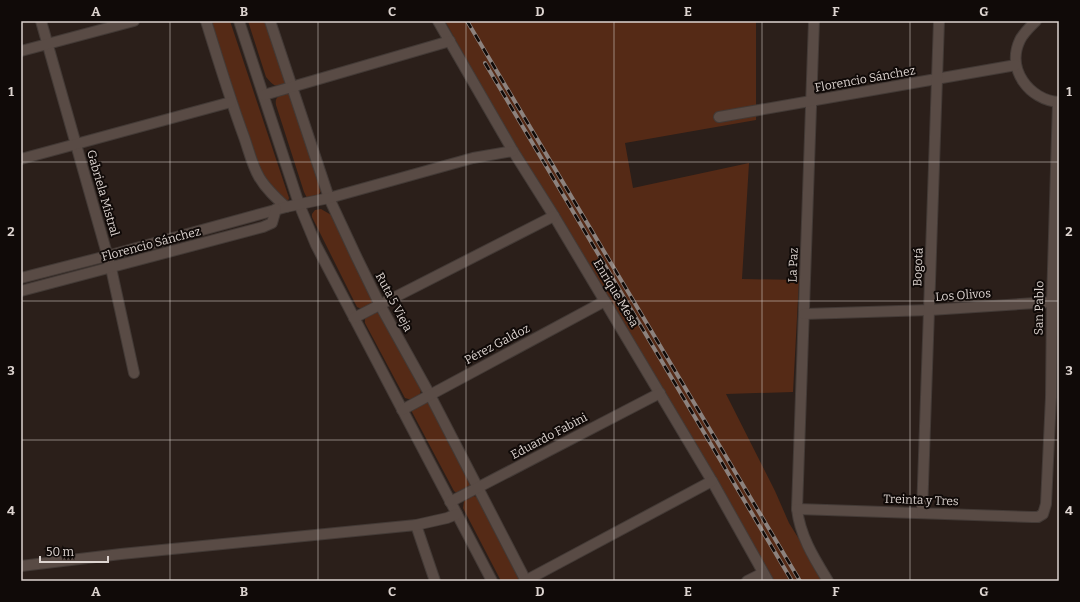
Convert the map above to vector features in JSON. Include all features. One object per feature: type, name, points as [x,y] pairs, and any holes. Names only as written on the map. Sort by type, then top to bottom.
[{"type":"street","name":"Gabriela Mistral","points":[[41,21],[111,268],[134,373]]},
{"type":"street","points":[[21,51],[134,21]]},
{"type":"street","points":[[206,21],[231,102],[253,164],[260,178],[281,208]]},
{"type":"street","points":[[239,21],[299,204],[316,245],[492,581]]},
{"type":"street","name":"Ruta 5 Vieja","points":[[270,21],[329,198],[356,258],[380,305],[430,395],[526,581]]},
{"type":"street","name":"Enrique Mesa","points":[[438,21],[513,151],[554,216],[712,481],[765,577]]},
{"type":"street","name":"La Paz","points":[[814,21],[798,520],[812,554],[828,581]]},
{"type":"street","name":"Bogotá","points":[[922,513],[939,21]]},
{"type":"street","points":[[1036,21],[1027,29],[1020,40],[1016,52],[1016,66],[1021,80],[1030,91],[1043,99],[1058,102]]},
{"type":"street","points":[[264,95],[450,41]]},
{"type":"street","name":"Florencio Sánchez","points":[[718,117],[1016,66]]},
{"type":"street","points":[[21,159],[231,102]]},
{"type":"street","name":"San Pablo","points":[[1043,514],[1046,504],[1055,396],[1052,302],[1058,102]]},
{"type":"street","name":"Florencio Sánchez","points":[[21,278],[281,208],[329,198],[473,158],[513,151]]},
{"type":"street","name":"Florencio Sánchez","points":[[21,291],[263,227],[272,223],[281,208]]},
{"type":"street","points":[[354,318],[554,216]]},
{"type":"street","name":"Pérez Galdoz","points":[[402,410],[605,301]]},
{"type":"street","name":"Los Olivos","points":[[804,314],[930,310],[1052,302]]},
{"type":"street","name":"Eduardo Fabini","points":[[450,502],[478,489],[660,393]]},
{"type":"street","points":[[526,581],[712,481]]},
{"type":"street","name":"Treinta y Tres","points":[[798,509],[1032,517],[1038,517],[1043,514]]},
{"type":"street","points":[[21,566],[121,554],[416,525],[447,518],[456,514]]},
{"type":"street","points":[[416,525],[434,581]]},
{"type":"street","points":[[747,581],[765,577]]},
{"type":"shaded area","points":[[210,21],[230,21],[289,198],[288,201],[285,201],[275,194],[262,173],[235,99]]},
{"type":"shaded area","points":[[248,21],[266,21],[287,81],[285,84],[276,86],[266,77]]},
{"type":"shaded area","points":[[445,21],[756,21],[756,120],[625,143],[633,188],[749,163],[742,279],[799,280],[793,392],[726,394],[775,491],[789,523],[825,581],[773,581],[558,212],[519,154]]},
{"type":"shaded area","points":[[283,93],[288,93],[292,96],[321,191],[318,196],[307,198],[304,192],[276,105],[277,98]]},
{"type":"shaded area","points":[[321,209],[333,216],[373,302],[372,305],[362,309],[357,307],[312,217],[315,210]]},
{"type":"shaded area","points":[[373,312],[379,313],[421,389],[420,395],[412,400],[405,398],[365,323],[367,315]]},
{"type":"shaded area","points":[[425,401],[429,403],[471,483],[471,487],[458,494],[454,491],[412,412],[412,409]]},
{"type":"shaded area","points":[[473,496],[479,497],[519,577],[517,581],[501,581],[463,508],[464,501]]},
{"type":"railway","points":[[467,21],[800,581]]},
{"type":"railway","points":[[485,63],[792,581]]}]
